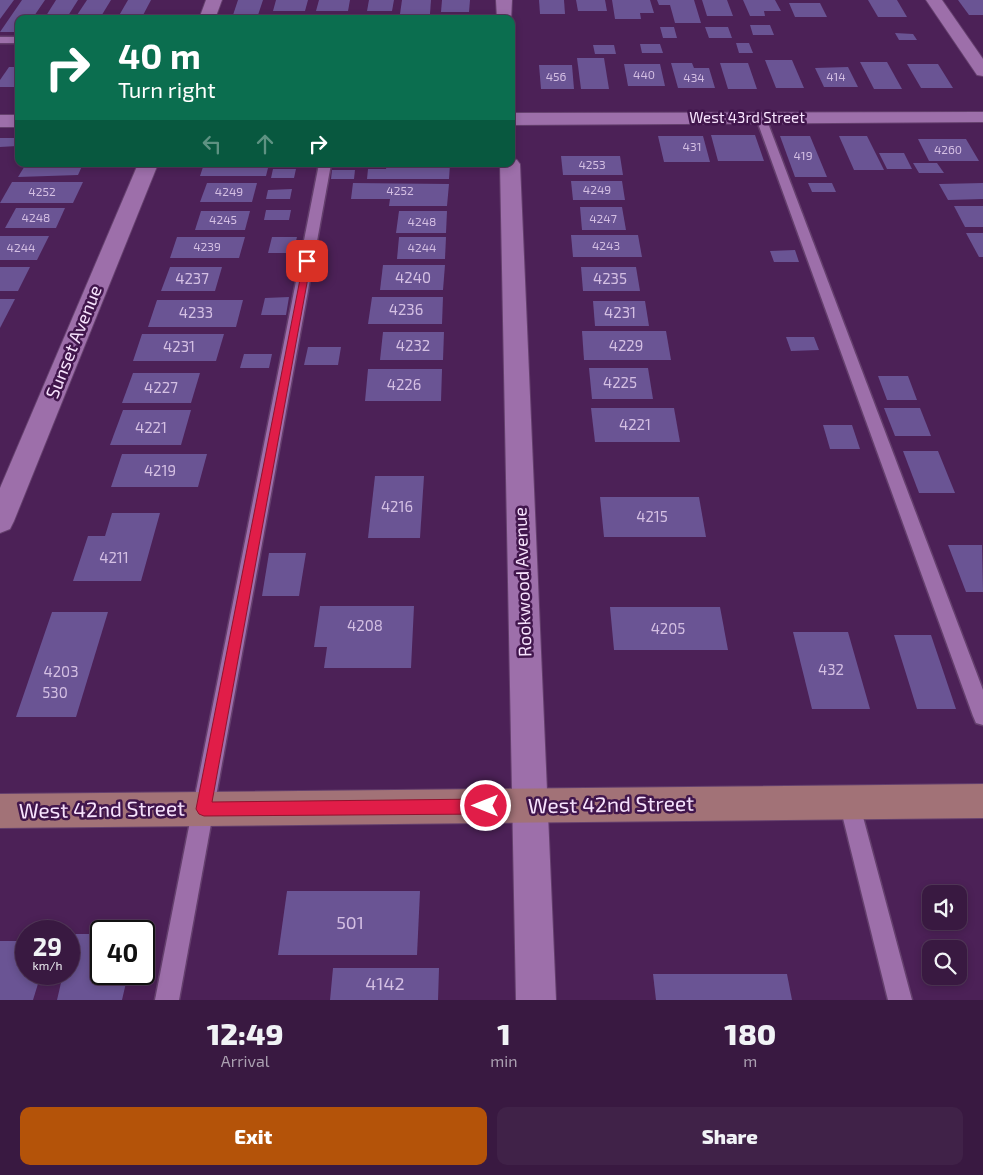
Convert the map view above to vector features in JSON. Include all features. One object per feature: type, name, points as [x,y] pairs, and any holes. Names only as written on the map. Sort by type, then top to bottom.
[{"type":"street","points":[[208,15],[214,0]]},
{"type":"street","points":[[504,0],[505,15]]},
{"type":"street","points":[[934,0],[983,71]]},
{"type":"street","name":"West 43rd Street","points":[[515,119],[983,117]]},
{"type":"street","points":[[0,121],[15,121]]},
{"type":"street","name":"Sunset Avenue","points":[[0,521],[147,167]]},
{"type":"street","name":"Rookwood Avenue","points":[[510,167],[536,1000]]},
{"type":"street","name":"West 42nd Street","points":[[0,811],[983,801]]},
{"type":"lane","points":[[0,40],[15,40]]},
{"type":"lane","points":[[761,118],[983,716]]},
{"type":"lane","points":[[167,1000],[324,167]]},
{"type":"lane","points":[[849,802],[900,1000]]},
{"type":"building","points":[[0,0],[14,0],[0,19]]},
{"type":"building","points":[[22,0],[45,0],[35,15],[15,15],[15,32],[0,32]]},
{"type":"building","points":[[56,0],[78,0],[69,15],[47,15]]},
{"type":"building","points":[[87,0],[111,0],[102,15],[77,15]]},
{"type":"building","points":[[128,0],[151,0],[143,15],[119,15]]},
{"type":"building","points":[[238,0],[263,0],[258,15],[233,15]]},
{"type":"building","points":[[276,0],[308,0],[305,11],[273,11]]},
{"type":"building","points":[[319,0],[350,0],[348,11],[316,11]]},
{"type":"building","points":[[369,0],[394,0],[392,11],[367,11]]},
{"type":"building","points":[[402,0],[431,0],[430,14],[400,14]]},
{"type":"building","points":[[442,0],[470,0],[469,12],[441,12]]},
{"type":"building","points":[[539,0],[564,0],[565,14],[540,14]]},
{"type":"building","points":[[576,0],[605,0],[607,11],[578,11]]},
{"type":"building","points":[[612,0],[650,0],[654,13],[640,13],[641,19],[615,19]]},
{"type":"building","points":[[657,0],[694,0],[701,23],[675,23],[670,5],[659,5]]},
{"type":"building","points":[[702,0],[727,0],[733,16],[707,16]]},
{"type":"building","points":[[743,0],[775,0],[781,11],[764,11],[765,16],[750,16]]},
{"type":"building","points":[[868,0],[897,0],[907,17],[878,17]]},
{"type":"building","points":[[958,0],[983,0],[983,15],[969,15]]},
{"type":"building","points":[[789,3],[820,3],[827,17],[795,17]]},
{"type":"building","points":[[750,25],[770,25],[774,35],[753,35]]},
{"type":"building","points":[[660,27],[674,27],[677,38],[663,38]]},
{"type":"building","points":[[705,27],[728,27],[732,38],[709,38]]},
{"type":"building","points":[[895,33],[913,34],[917,40],[899,40]]},
{"type":"building","points":[[736,43],[749,43],[753,53],[739,53]]},
{"type":"building","points":[[640,44],[660,44],[663,53],[642,53]]},
{"type":"building","points":[[593,45],[614,45],[616,54],[595,54]]},
{"type":"building","points":[[577,58],[604,58],[609,89],[581,89]]},
{"type":"building","points":[[765,60],[792,60],[804,88],[776,88]]},
{"type":"building","points":[[860,62],[887,62],[902,89],[874,89]]},
{"type":"building","points":[[671,63],[692,63],[694,68],[709,68],[715,88],[678,88]]},
{"type":"building","points":[[720,63],[748,63],[757,89],[728,89]]},
{"type":"building","points":[[624,64],[660,64],[665,86],[628,86]]},
{"type":"building","points":[[907,64],[938,64],[953,88],[921,88]]},
{"type":"building","points":[[539,65],[572,65],[574,89],[541,89]]},
{"type":"building","points":[[9,67],[15,67],[15,87],[0,87],[0,80]]},
{"type":"building","points":[[848,67],[858,87],[824,87],[815,68]]},
{"type":"building","points":[[711,135],[755,135],[764,161],[718,161]]},
{"type":"building","points":[[658,136],[703,136],[710,162],[664,162]]},
{"type":"building","points":[[780,136],[810,136],[827,177],[795,177]]},
{"type":"building","points":[[839,136],[867,136],[884,170],[854,170]]},
{"type":"building","points":[[0,138],[15,138],[15,146],[0,147]]},
{"type":"building","points":[[918,139],[966,139],[979,161],[929,161]]},
{"type":"building","points":[[879,153],[904,153],[912,169],[887,169]]},
{"type":"building","points":[[561,156],[620,156],[623,175],[563,175]]},
{"type":"building","points":[[913,163],[937,163],[944,173],[919,173]]},
{"type":"building","points":[[24,167],[82,167],[78,175],[18,177]]},
{"type":"building","points":[[203,167],[268,167],[266,176],[200,176]]},
{"type":"building","points":[[386,167],[450,167],[449,179],[367,179],[368,169],[386,169]]},
{"type":"building","points":[[273,169],[296,169],[294,178],[271,178]]},
{"type":"building","points":[[332,170],[355,170],[354,179],[331,179]]},
{"type":"building","points":[[571,181],[622,181],[625,200],[573,200]]},
{"type":"building","points":[[12,182],[83,182],[73,203],[0,203]]},
{"type":"building","points":[[207,183],[257,183],[252,202],[200,202]]},
{"type":"building","points":[[353,183],[449,184],[447,206],[389,206],[390,199],[351,199]]},
{"type":"building","points":[[808,183],[832,183],[836,192],[812,192]]},
{"type":"building","points":[[983,183],[983,199],[948,200],[939,184]]},
{"type":"building","points":[[292,189],[290,199],[266,199],[268,190]]},
{"type":"building","points":[[954,206],[983,206],[983,227],[965,227]]},
{"type":"building","points":[[580,207],[622,207],[626,230],[582,230]]},
{"type":"building","points":[[16,208],[65,208],[56,228],[5,228]]},
{"type":"building","points":[[266,210],[291,210],[289,220],[264,220]]},
{"type":"building","points":[[201,211],[250,211],[245,230],[195,230]]},
{"type":"building","points":[[399,211],[447,211],[446,233],[396,233]]},
{"type":"building","points":[[966,233],[983,233],[983,257],[979,257]]},
{"type":"building","points":[[571,235],[638,235],[642,257],[573,257]]},
{"type":"building","points":[[0,236],[49,236],[37,260],[0,260]]},
{"type":"building","points":[[177,237],[245,237],[239,258],[170,258]]},
{"type":"building","points":[[272,237],[297,237],[293,253],[268,253]]},
{"type":"building","points":[[399,237],[446,237],[445,259],[397,259]]},
{"type":"building","points":[[795,250],[799,262],[774,262],[770,251]]},
{"type":"building","points":[[383,265],[445,265],[443,290],[380,290]]},
{"type":"building","points":[[0,267],[30,267],[18,291],[0,291]]},
{"type":"building","points":[[170,267],[222,267],[215,291],[161,291]]},
{"type":"building","points":[[581,267],[636,267],[640,291],[583,291]]},
{"type":"building","points":[[289,297],[286,315],[261,315],[265,298]]},
{"type":"building","points":[[372,297],[443,297],[442,324],[368,324]]},
{"type":"building","points":[[0,299],[15,299],[0,328]]},
{"type":"building","points":[[157,300],[243,300],[236,327],[148,327]]},
{"type":"building","points":[[593,301],[645,301],[649,326],[595,326]]},
{"type":"building","points":[[582,331],[666,331],[671,360],[584,360]]},
{"type":"building","points":[[383,332],[444,332],[443,360],[380,360]]},
{"type":"building","points":[[142,334],[224,334],[216,361],[133,361]]},
{"type":"building","points":[[786,337],[814,337],[819,350],[791,351]]},
{"type":"building","points":[[308,347],[341,347],[338,365],[304,365]]},
{"type":"building","points":[[244,354],[272,354],[269,368],[240,368]]},
{"type":"building","points":[[589,368],[648,368],[653,399],[592,399]]},
{"type":"building","points":[[368,369],[442,369],[441,401],[365,401]]},
{"type":"building","points":[[133,373],[200,373],[191,403],[122,403]]},
{"type":"building","points":[[878,376],[908,376],[917,400],[887,400]]},
{"type":"building","points":[[591,408],[674,408],[680,442],[595,442]]},
{"type":"building","points":[[884,408],[920,408],[931,436],[895,436]]},
{"type":"building","points":[[123,410],[191,410],[181,445],[110,445]]},
{"type":"building","points":[[823,425],[852,425],[860,449],[830,449]]},
{"type":"building","points":[[903,451],[938,451],[955,493],[919,493]]},
{"type":"building","points":[[122,454],[207,454],[198,487],[111,487]]},
{"type":"building","points":[[375,476],[424,476],[420,538],[368,538]]},
{"type":"building","points":[[600,497],[699,497],[706,537],[604,537]]},
{"type":"building","points":[[112,513],[160,513],[141,581],[73,581],[88,536],[105,536]]},
{"type":"building","points":[[948,545],[982,545],[983,592],[966,592]]},
{"type":"building","points":[[269,553],[306,553],[299,596],[262,596]]},
{"type":"building","points":[[320,606],[414,606],[411,668],[324,668],[327,647],[314,647]]},
{"type":"building","points":[[610,607],[720,607],[728,650],[614,650]]},
{"type":"building","points":[[52,612],[108,612],[76,717],[16,717]]},
{"type":"building","points":[[793,632],[848,632],[870,709],[812,709]]},
{"type":"building","points":[[894,635],[931,635],[956,709],[917,709]]},
{"type":"building","points":[[287,891],[420,891],[417,955],[278,955]]},
{"type":"building","points":[[80,934],[90,934],[90,985],[125,985],[122,1000],[57,1000],[60,985],[80,985]]},
{"type":"building","points":[[0,941],[15,941],[15,985],[38,985],[33,1000],[0,1000]]},
{"type":"building","points":[[333,968],[439,968],[438,1000],[330,1000]]},
{"type":"building","points":[[653,974],[787,974],[792,1000],[656,1000]]},
{"type":"route","points":[[307,261],[204,809],[486,806]]}]
